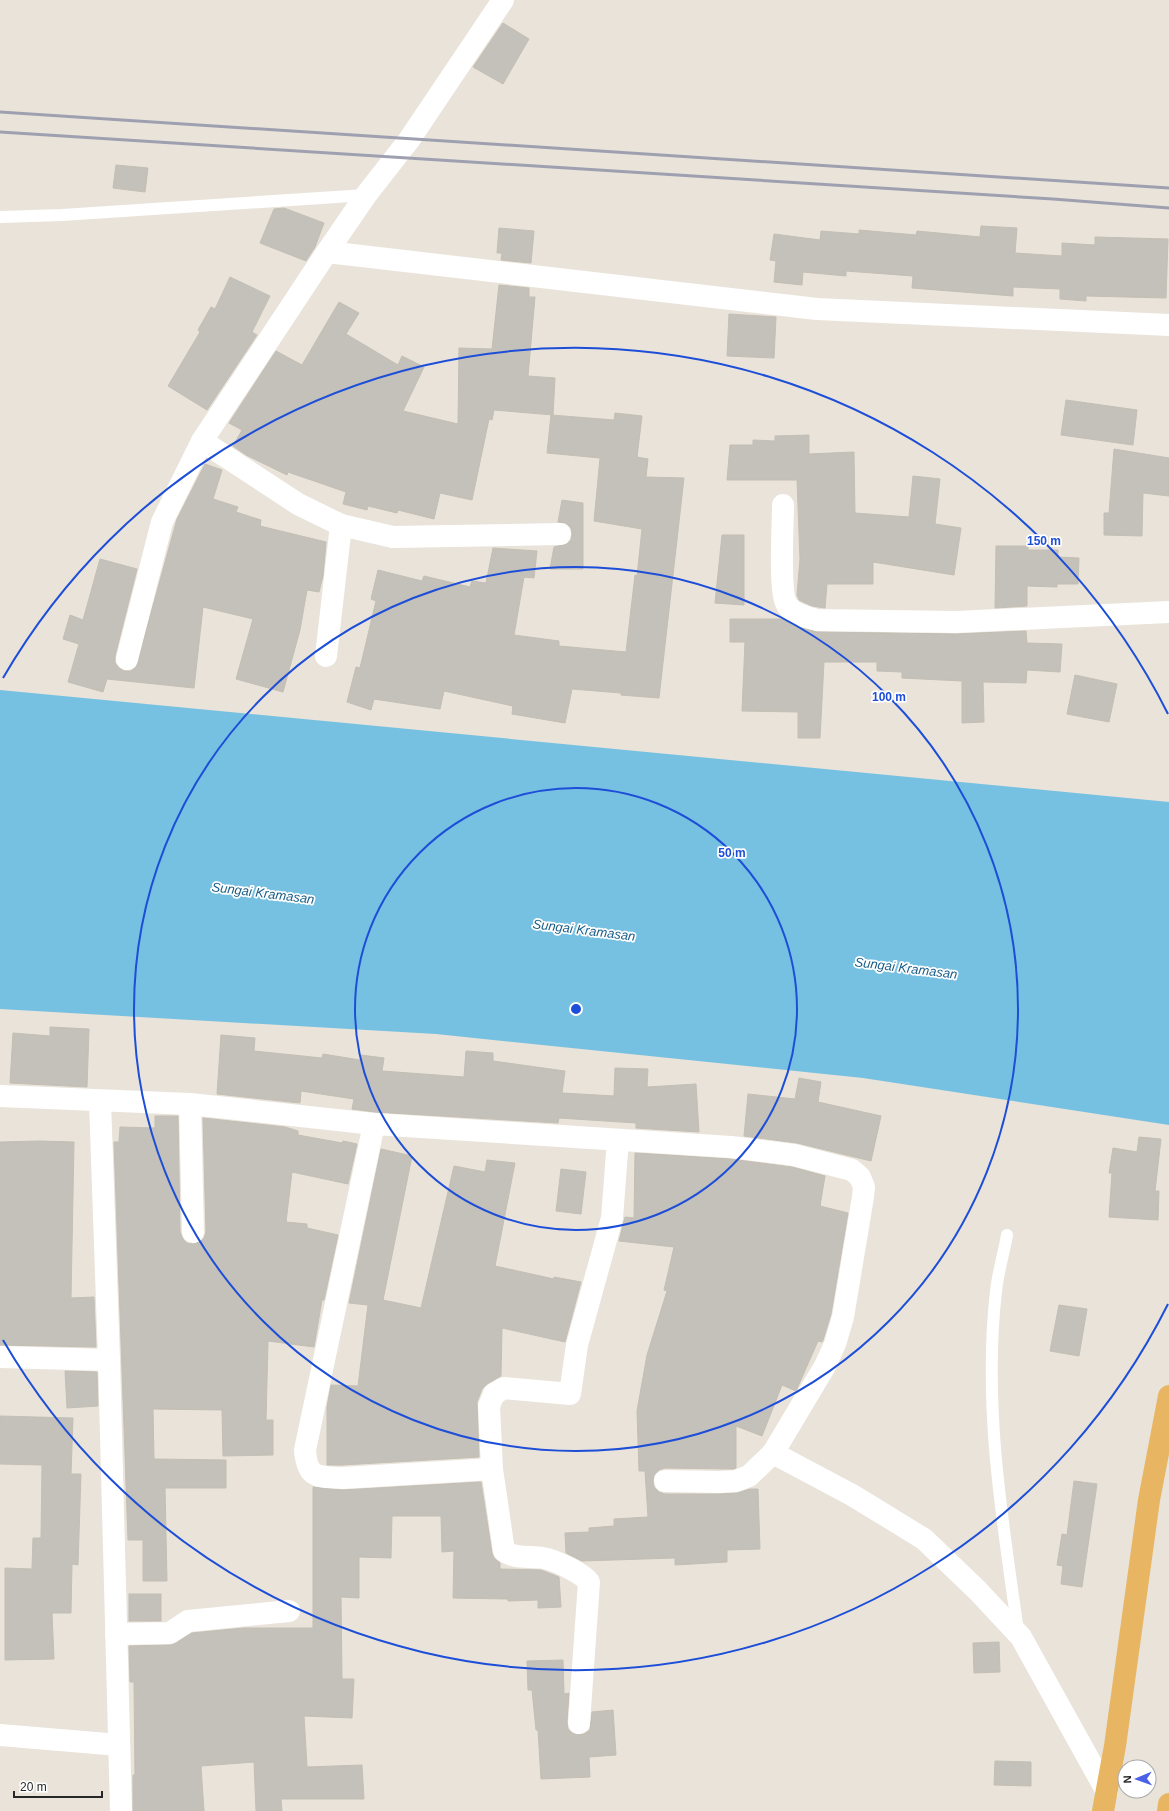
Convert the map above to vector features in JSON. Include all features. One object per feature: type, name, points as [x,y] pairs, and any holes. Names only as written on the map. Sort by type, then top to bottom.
[{"type":"highway","points":[[1105,1801],[1149,1500],[1169,1396]]},
{"type":"highway","points":[[1168,1811],[1169,1804]]},
{"type":"street","points":[[128,659],[162,522],[202,441],[327,252],[366,195],[409,140],[503,0]]},
{"type":"street","points":[[327,252],[817,309],[1169,325]]},
{"type":"street","points":[[202,441],[298,504],[341,525],[393,537],[560,534]]},
{"type":"street","points":[[782,505],[782,586],[786,604],[800,615],[817,620],[956,622],[1169,612]]},
{"type":"street","points":[[326,656],[341,525]]},
{"type":"street","points":[[0,1096],[190,1104],[374,1124],[731,1147],[794,1155],[852,1170],[860,1177],[864,1187],[843,1317],[835,1344],[825,1366],[773,1453],[749,1476],[736,1481],[665,1481]]},
{"type":"street","points":[[100,1101],[109,1360],[121,1811]]},
{"type":"street","points":[[190,1104],[193,1232]]},
{"type":"street","points":[[374,1124],[305,1450],[306,1464],[311,1473],[321,1477],[342,1478],[492,1469]]},
{"type":"street","points":[[579,1723],[589,1582],[584,1576],[556,1562],[545,1558],[509,1555],[504,1551],[492,1469],[489,1406],[494,1394],[504,1388],[570,1394],[577,1346],[612,1218],[618,1140]]},
{"type":"street","points":[[0,1357],[109,1360]]},
{"type":"street","points":[[773,1453],[852,1496],[924,1539],[978,1591],[1018,1633],[1084,1747],[1105,1801]]},
{"type":"street","points":[[116,1634],[170,1633],[188,1621],[289,1611]]},
{"type":"street","points":[[0,1735],[119,1744]]},
{"type":"lane","points":[[0,217],[62,215],[366,195]]},
{"type":"lane","points":[[1007,1235],[996,1290],[992,1356],[992,1411],[996,1469],[1018,1633]]},
{"type":"water","name":"Sungai Kramasan","points":[[0,690],[1169,802],[1169,1125],[863,1078],[436,1034],[0,1009]]},
{"type":"building","points":[[503,23],[529,39],[503,84],[473,67]]},
{"type":"building","points":[[116,165],[148,168],[145,192],[113,188]]},
{"type":"building","points":[[284,208],[324,223],[315,247],[306,261],[260,243],[274,209]]},
{"type":"building","points":[[981,226],[1017,228],[1015,253],[1062,256],[1062,243],[1095,245],[1095,237],[1168,239],[1166,298],[1086,296],[1086,301],[1060,299],[1060,289],[1013,287],[1013,296],[912,288],[913,276],[846,271],[846,276],[803,272],[802,285],[774,282],[776,261],[770,260],[774,234],[820,240],[821,231],[859,234],[859,230],[916,235],[917,231],[980,237]]},
{"type":"building","points":[[499,228],[534,231],[531,263],[501,260],[502,253],[497,253]]},
{"type":"building","points":[[230,277],[270,296],[252,332],[257,335],[207,410],[168,386],[200,332],[198,330],[211,307],[215,309]]},
{"type":"building","points":[[499,285],[529,288],[529,297],[535,297],[528,376],[555,378],[553,415],[494,410],[492,420],[489,419],[472,500],[440,493],[434,519],[398,510],[397,513],[368,506],[367,510],[343,504],[346,492],[288,472],[287,475],[246,455],[233,446],[242,430],[229,423],[276,351],[302,365],[339,302],[359,313],[346,334],[398,365],[402,356],[424,367],[403,411],[458,424],[459,348],[492,349]]},
{"type":"building","points":[[729,314],[776,317],[774,358],[727,356]]},
{"type":"building","points":[[1066,400],[1137,410],[1133,445],[1061,435]]},
{"type":"building","points":[[615,413],[642,416],[637,457],[648,459],[646,477],[684,478],[659,698],[572,689],[565,723],[512,714],[513,706],[444,691],[440,709],[374,699],[371,710],[347,702],[356,667],[360,668],[376,601],[371,599],[378,570],[422,581],[424,576],[470,587],[472,581],[486,583],[493,548],[537,551],[534,578],[524,577],[514,635],[559,641],[559,646],[626,652],[642,529],[594,521],[600,458],[547,453],[551,415],[614,420]]},
{"type":"building","points":[[809,435],[809,454],[854,452],[855,513],[909,517],[913,476],[940,479],[935,524],[961,528],[954,575],[873,562],[873,584],[827,584],[825,608],[812,606],[799,600],[797,595],[800,559],[797,480],[727,480],[730,445],[753,445],[753,440],[775,441],[775,436]]},
{"type":"building","points":[[1114,449],[1169,458],[1169,496],[1143,493],[1142,536],[1104,535],[1104,513],[1109,513]]},
{"type":"building","points":[[205,464],[222,470],[213,499],[238,507],[236,512],[261,520],[260,526],[326,542],[323,576],[319,592],[307,590],[300,630],[283,692],[236,679],[253,619],[203,607],[194,688],[107,679],[103,692],[68,682],[79,644],[63,639],[70,615],[83,620],[100,559],[137,569],[115,656],[115,663],[124,671],[131,671],[136,667],[177,519]]},
{"type":"building","points":[[562,500],[583,503],[583,569],[550,569],[554,547],[567,544],[571,540],[571,528],[566,523],[558,522]]},
{"type":"building","points":[[722,535],[744,535],[744,605],[715,603]]},
{"type":"building","points":[[996,546],[1028,546],[1028,550],[1058,550],[1058,557],[1079,558],[1078,584],[1057,584],[1057,587],[1027,586],[1027,606],[995,608]]},
{"type":"building","points":[[730,619],[783,619],[795,626],[817,632],[956,634],[1026,631],[1027,643],[1062,644],[1060,672],[1027,670],[1026,683],[983,682],[984,722],[962,723],[962,681],[902,678],[902,672],[877,671],[877,662],[824,662],[820,738],[798,738],[798,712],[742,711],[745,642],[730,642]]},
{"type":"building","points":[[1075,675],[1117,684],[1109,722],[1067,714]]},
{"type":"building","points":[[50,1027],[89,1029],[87,1087],[10,1083],[13,1033],[50,1036]]},
{"type":"building","points":[[221,1035],[255,1038],[254,1051],[322,1058],[323,1054],[360,1060],[361,1055],[384,1058],[382,1071],[464,1077],[466,1051],[493,1053],[493,1061],[565,1071],[562,1093],[614,1096],[615,1068],[648,1069],[647,1087],[696,1084],[699,1132],[636,1128],[636,1123],[559,1118],[558,1123],[375,1112],[352,1109],[354,1099],[301,1091],[300,1103],[217,1094]]},
{"type":"building","points":[[799,1078],[821,1082],[818,1102],[881,1116],[871,1161],[797,1143],[744,1136],[748,1094],[795,1099]]},
{"type":"building","points":[[155,1116],[178,1116],[180,1232],[183,1239],[187,1243],[193,1244],[200,1242],[204,1238],[206,1232],[203,1118],[285,1127],[298,1131],[298,1135],[342,1143],[343,1141],[357,1144],[348,1184],[292,1172],[286,1222],[307,1224],[307,1228],[338,1235],[324,1300],[322,1300],[314,1347],[268,1341],[266,1420],[273,1420],[273,1455],[223,1456],[222,1410],[153,1409],[154,1459],[226,1460],[226,1488],[165,1488],[167,1581],[143,1581],[143,1540],[128,1540],[114,1142],[119,1142],[120,1127],[155,1128]]},
{"type":"building","points":[[1139,1137],[1161,1139],[1155,1191],[1159,1191],[1158,1220],[1109,1217],[1112,1173],[1109,1173],[1113,1148],[1137,1152]]},
{"type":"building","points":[[0,1142],[74,1142],[71,1298],[94,1297],[96,1347],[0,1345]]},
{"type":"building","points":[[381,1149],[412,1156],[383,1300],[421,1308],[454,1166],[485,1172],[487,1160],[515,1163],[495,1266],[554,1279],[554,1277],[581,1282],[565,1342],[502,1328],[501,1376],[487,1384],[482,1389],[477,1402],[479,1457],[327,1465],[327,1407],[331,1385],[358,1386],[368,1305],[349,1303]]},
{"type":"building","points":[[635,1153],[730,1159],[792,1167],[825,1176],[820,1206],[848,1213],[831,1314],[823,1340],[822,1342],[818,1341],[796,1391],[782,1385],[762,1436],[736,1426],[736,1468],[665,1468],[659,1470],[654,1475],[654,1487],[659,1492],[665,1494],[720,1494],[737,1493],[750,1489],[758,1489],[760,1549],[727,1550],[727,1562],[675,1565],[675,1558],[582,1561],[566,1553],[565,1533],[589,1532],[589,1528],[614,1526],[614,1519],[648,1517],[645,1471],[639,1471],[637,1411],[647,1355],[667,1291],[664,1290],[674,1247],[619,1241],[625,1217],[634,1218]]},
{"type":"building","points":[[561,1169],[586,1172],[581,1214],[556,1211]]},
{"type":"building","points":[[1059,1305],[1087,1309],[1079,1356],[1050,1351]]},
{"type":"building","points":[[65,1371],[97,1372],[98,1406],[67,1408]]},
{"type":"building","points":[[0,1416],[73,1418],[71,1474],[81,1474],[78,1565],[72,1564],[71,1613],[52,1613],[54,1659],[5,1660],[5,1568],[32,1569],[33,1538],[41,1538],[42,1465],[0,1464]]},
{"type":"building","points":[[1074,1481],[1097,1484],[1082,1587],[1061,1584],[1063,1566],[1057,1565],[1062,1534],[1067,1535]]},
{"type":"building","points":[[481,1482],[492,1553],[494,1558],[500,1563],[500,1569],[541,1570],[559,1577],[561,1607],[538,1608],[538,1600],[508,1601],[508,1599],[453,1598],[454,1551],[442,1552],[441,1516],[392,1516],[391,1558],[359,1557],[359,1598],[341,1597],[342,1679],[354,1679],[352,1718],[304,1716],[307,1767],[362,1765],[364,1799],[281,1799],[282,1811],[256,1811],[254,1762],[201,1766],[204,1811],[133,1811],[133,1775],[135,1775],[134,1682],[130,1682],[129,1646],[171,1645],[192,1633],[244,1628],[313,1628],[313,1487],[343,1490]]},
{"type":"building","points":[[129,1594],[161,1594],[161,1621],[129,1621]]},
{"type":"building","points":[[999,1642],[1000,1672],[974,1673],[973,1643]]},
{"type":"building","points":[[563,1660],[564,1694],[569,1693],[568,1729],[572,1733],[578,1735],[584,1734],[590,1730],[592,1712],[613,1710],[616,1755],[589,1757],[590,1777],[541,1779],[538,1730],[536,1730],[532,1690],[528,1690],[527,1661]]},
{"type":"building","points":[[995,1761],[1031,1762],[1031,1786],[994,1785]]},
{"type":"railway","points":[[0,112],[1169,188]]},
{"type":"railway","points":[[0,132],[1053,199],[1169,208]]}]
